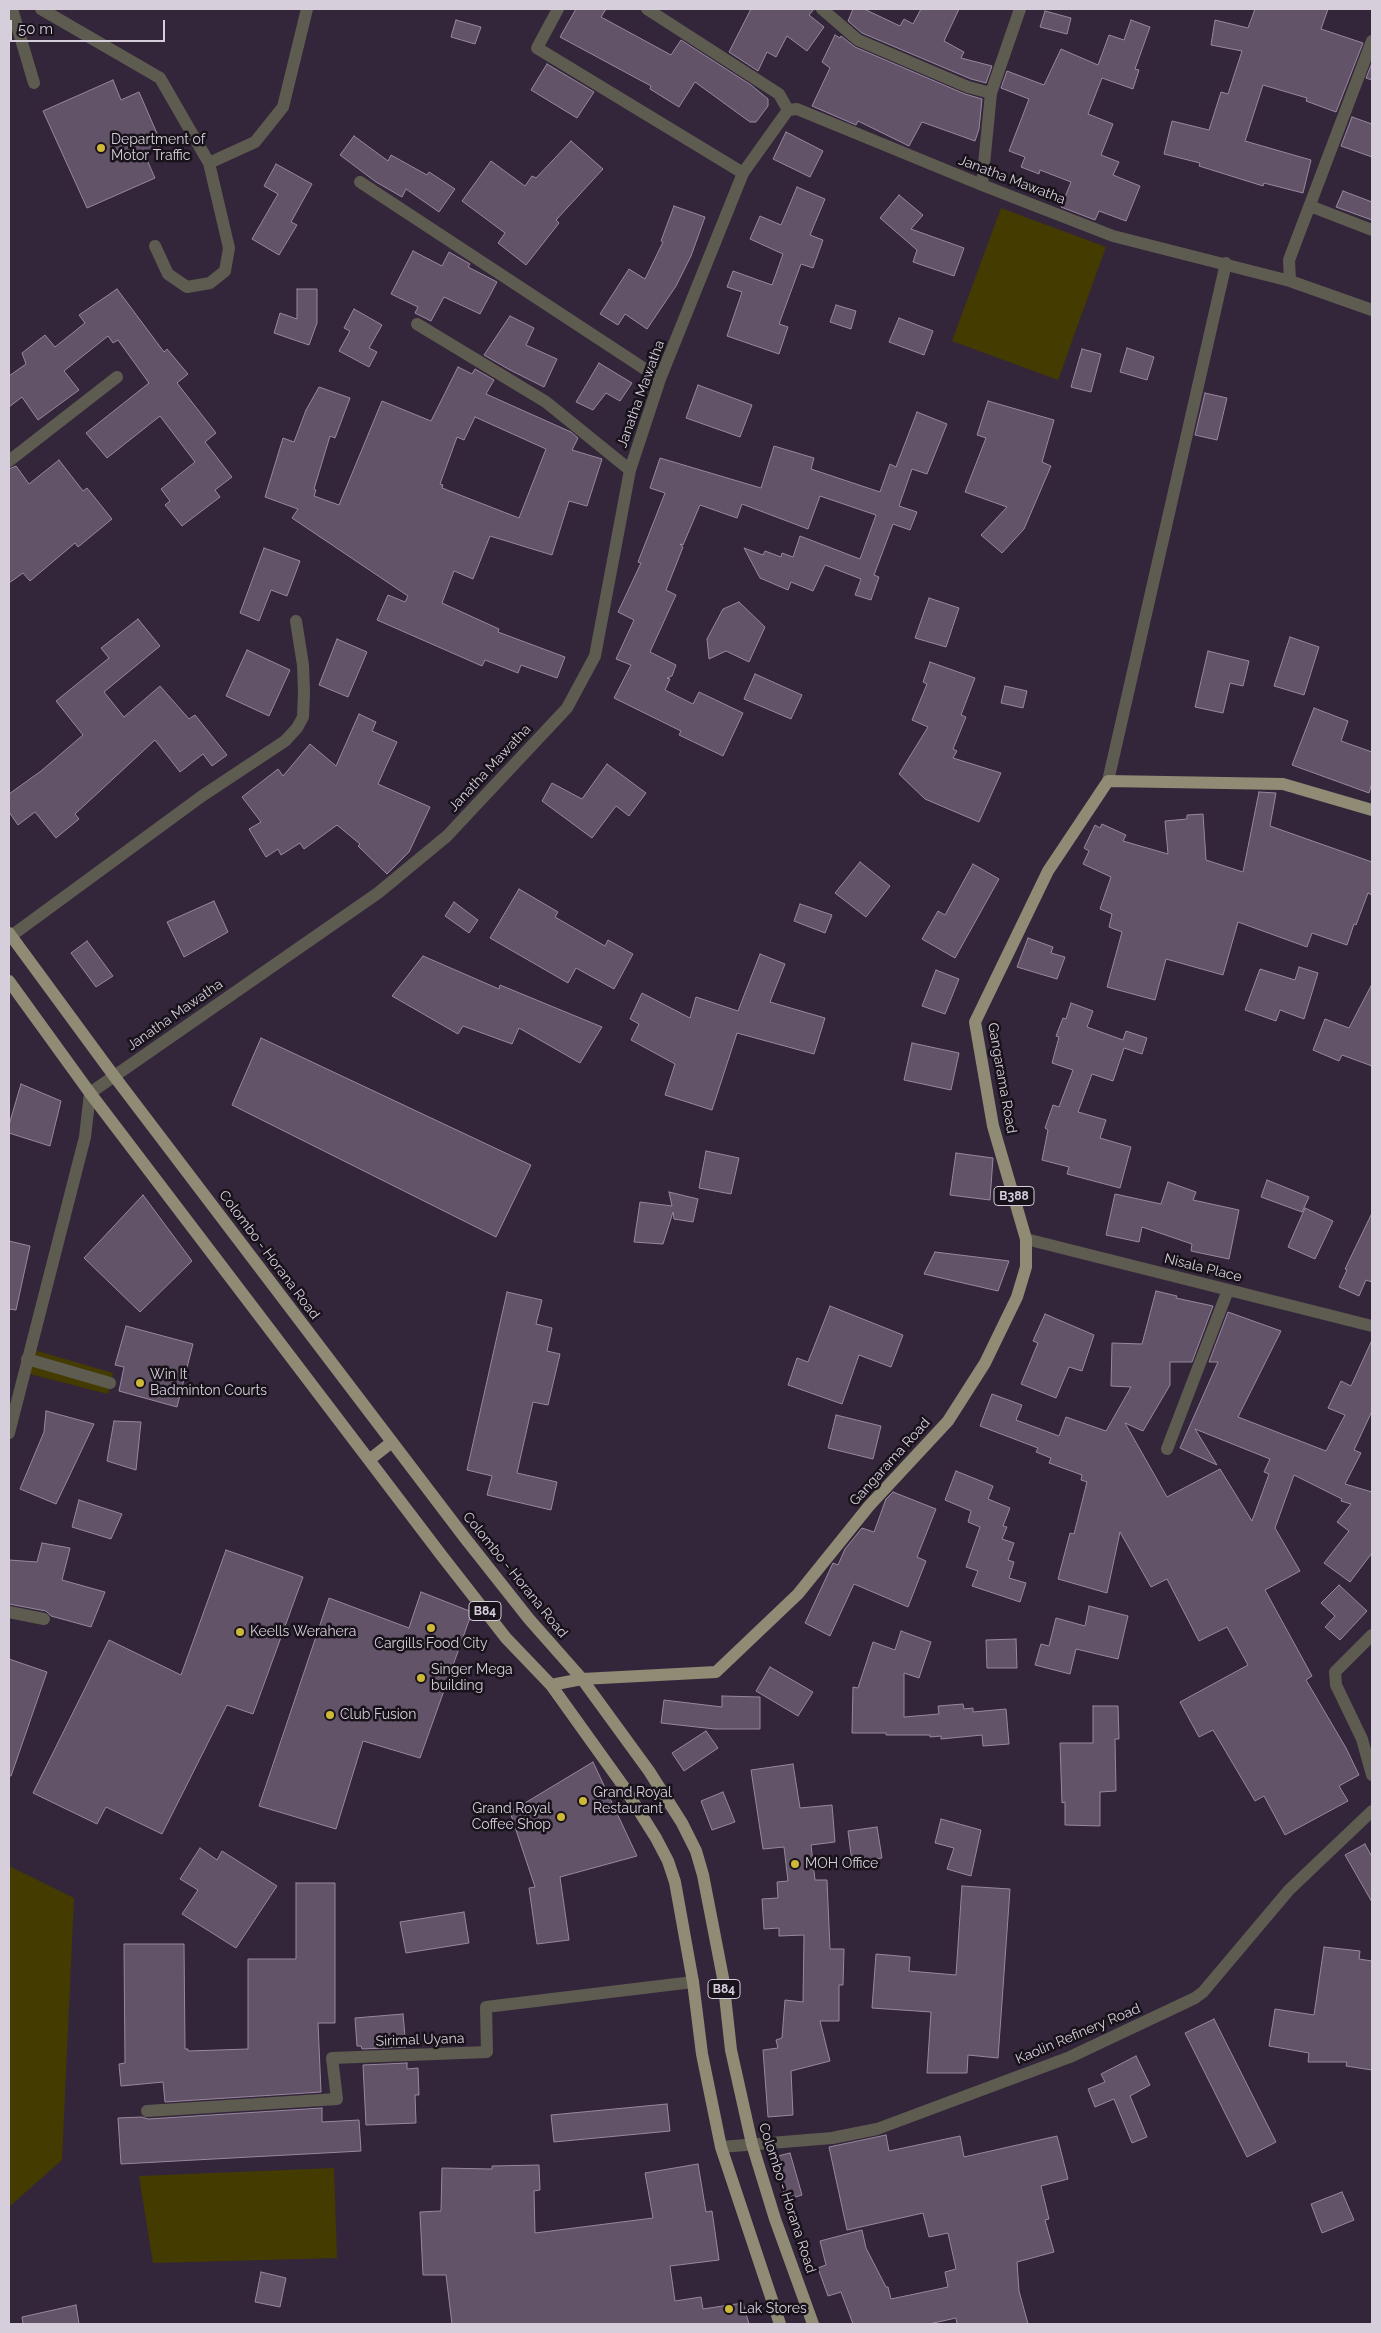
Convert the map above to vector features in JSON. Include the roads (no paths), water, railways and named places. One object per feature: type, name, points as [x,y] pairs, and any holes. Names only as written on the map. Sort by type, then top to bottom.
[{"type":"main road","points":[[1108,782],[1284,784],[1372,810]]},
{"type":"main road","name":"Gangarama Road","points":[[551,1686],[582,1679],[716,1672],[798,1594],[869,1506],[948,1421],[986,1363],[1017,1297],[1026,1267],[1026,1239],[992,1126],[975,1022],[1048,872],[1108,782]]},
{"type":"main road","name":"Colombo - Horana Road","points":[[10,934],[114,1076],[392,1442],[523,1612],[582,1679],[649,1770],[682,1823],[696,1850],[715,1933],[731,2050],[752,2144],[775,2219],[813,2324]]},
{"type":"main road","name":"B84","points":[[9,982],[90,1093],[506,1638],[551,1686],[624,1786],[656,1838],[668,1861],[675,1882],[693,1982],[702,2054],[721,2147],[780,2324]]},
{"type":"main road","points":[[369,1460],[392,1442]]},
{"type":"street","points":[[12,9],[34,83]]},
{"type":"street","points":[[41,9],[160,78],[209,163],[229,248],[225,271],[210,283],[187,287],[168,274],[155,246]]},
{"type":"street","points":[[209,163],[255,142],[283,107],[307,9]]},
{"type":"street","points":[[558,9],[538,48],[743,173]]},
{"type":"street","points":[[647,9],[779,94],[788,110]]},
{"type":"street","points":[[822,9],[858,40],[968,87],[991,93]]},
{"type":"street","points":[[982,186],[991,93],[1020,9]]},
{"type":"street","points":[[1290,281],[1289,260],[1372,41]]},
{"type":"street","name":"Janatha Mawatha","points":[[90,1093],[378,893],[447,836],[568,708],[595,656],[630,470],[660,379],[743,173],[788,110],[797,109],[982,186],[1113,236],[1226,263],[1290,281],[1372,310]]},
{"type":"street","points":[[360,182],[660,379]]},
{"type":"street","points":[[1310,206],[1372,230]]},
{"type":"street","points":[[1108,782],[1226,263]]},
{"type":"street","points":[[417,324],[546,402],[630,470]]},
{"type":"street","points":[[9,461],[117,377]]},
{"type":"street","points":[[10,934],[202,796],[285,740],[297,728],[303,717],[304,693],[303,665],[296,622]]},
{"type":"street","points":[[10,1426],[85,1137],[90,1093]]},
{"type":"street","name":"Nisala Place","points":[[1026,1239],[1372,1326]]},
{"type":"street","points":[[1167,1449],[1228,1290]]},
{"type":"street","points":[[28,1359],[110,1383]]},
{"type":"street","points":[[9,1612],[44,1619]]},
{"type":"street","points":[[1372,1635],[1335,1672],[1336,1685],[1362,1739],[1372,1775]]},
{"type":"street","name":"Kaolin Refinery Road","points":[[721,2147],[832,2138],[877,2129],[1070,2057],[1195,1998],[1203,1992],[1289,1890],[1372,1811]]},
{"type":"street","name":"Sirimal Uyana","points":[[146,2111],[337,2099],[332,2058],[487,2052],[486,2007],[693,1982]]},
{"type":"place","name":"Department of Motor Traffic","points":[[101,148]]},
{"type":"place","name":"Win It Badminton Courts","points":[[140,1383]]},
{"type":"place","name":"Cargills Food City","points":[[431,1628]]},
{"type":"place","name":"Keells Werahera","points":[[240,1632]]},
{"type":"place","name":"Singer Mega building","points":[[421,1678]]},
{"type":"place","name":"Club Fusion","points":[[330,1715]]},
{"type":"place","name":"Grand Royal Restaurant","points":[[583,1801]]},
{"type":"place","name":"Grand Royal Coffee Shop","points":[[561,1817]]},
{"type":"place","name":"MOH Office","points":[[795,1864]]},
{"type":"place","name":"Lak Stores","points":[[729,2309]]}]
